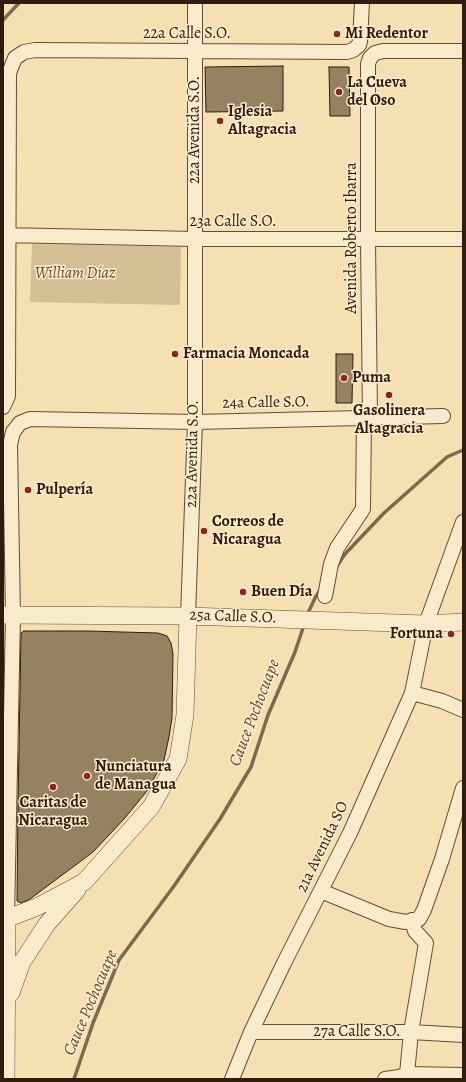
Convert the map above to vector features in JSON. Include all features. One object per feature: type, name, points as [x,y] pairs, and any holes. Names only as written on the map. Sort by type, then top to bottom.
[{"type":"street","name":"22a Avenida S.O.","points":[[5,920],[37,907],[84,882],[151,807],[178,759],[185,715],[195,422],[195,3]]},
{"type":"street","name":"22a Calle S.O.","points":[[6,235],[9,72],[15,58],[24,52],[35,50],[342,52],[353,50],[359,45],[361,36],[362,3]]},
{"type":"street","name":"Avenida Roberto Ibarra","points":[[325,596],[329,575],[337,548],[363,509],[367,418],[368,64],[370,58],[375,53],[382,51],[463,51]]},
{"type":"street","name":"23a Calle S.O.","points":[[6,235],[195,239],[463,239]]},
{"type":"street","points":[[3,407],[8,396],[6,235]]},
{"type":"street","name":"24a Calle S.O.","points":[[8,615],[10,445],[12,432],[20,423],[30,419],[195,422],[443,416]]},
{"type":"street","name":"21a Avenida SO","points":[[232,1079],[251,1032],[284,963],[350,833],[412,693],[426,624],[463,522]]},
{"type":"street","points":[[6,1079],[7,1003],[5,920],[8,615]]},
{"type":"street","name":"25a Calle S.O.","points":[[8,615],[188,616],[426,624],[463,622]]},
{"type":"street","points":[[412,693],[442,701],[463,710]]},
{"type":"street","points":[[321,891],[389,919],[406,922],[419,919],[424,910],[442,859],[463,788]]},
{"type":"street","points":[[7,1003],[22,962],[47,924],[84,882]]},
{"type":"street","points":[[412,920],[415,931],[426,943],[412,1032],[398,1077],[463,1075]]},
{"type":"street","name":"27a Calle S.O.","points":[[251,1032],[412,1032],[463,1035]]},
{"type":"green space","name":"William Díaz","points":[[32,244],[181,247],[180,305],[30,302]]},
{"type":"building","points":[[283,66],[283,111],[206,112],[205,67]]},
{"type":"building","name":"La Cueva del Oso","points":[[329,67],[349,67],[350,116],[330,116]]},
{"type":"building","name":"Puma","points":[[336,354],[353,354],[352,403],[336,403]]},
{"type":"building","name":"Nunciatura de Managua","points":[[24,631],[158,633],[167,636],[171,643],[173,654],[172,718],[169,737],[164,760],[147,791],[124,819],[93,852],[30,899],[21,903],[17,901],[18,805],[21,633]]},
{"type":"waterway","points":[[3,20],[19,3]]},
{"type":"waterway","name":"Cauce Pochocuape","points":[[337,566],[345,554],[384,513],[447,457],[463,450]]},
{"type":"waterway","name":"Cauce Pochocuape","points":[[307,615],[321,589]]},
{"type":"waterway","name":"Cauce Pochocuape","points":[[74,1079],[93,1023],[119,960],[174,886],[220,819],[251,767],[268,715],[295,652],[304,625]]},
{"type":"place","name":"Mi Redentor","points":[[337,34]]},
{"type":"place","name":"La Cueva del Oso","points":[[339,92]]},
{"type":"place","name":"Iglesia Altagracia","points":[[220,121]]},
{"type":"place","name":"Farmacia Moncada","points":[[175,354]]},
{"type":"place","name":"Puma","points":[[344,378]]},
{"type":"place","name":"Gasolinera Altagracia","points":[[389,395]]},
{"type":"place","name":"Pulpería","points":[[28,490]]},
{"type":"place","name":"Correos de Nicaragua","points":[[204,531]]},
{"type":"place","name":"Buen Día","points":[[243,592]]},
{"type":"place","name":"Fortuna","points":[[451,634]]},
{"type":"place","name":"Nunciatura de Managua","points":[[87,776]]},
{"type":"place","name":"Caritas de Nicaragua","points":[[53,787]]}]
